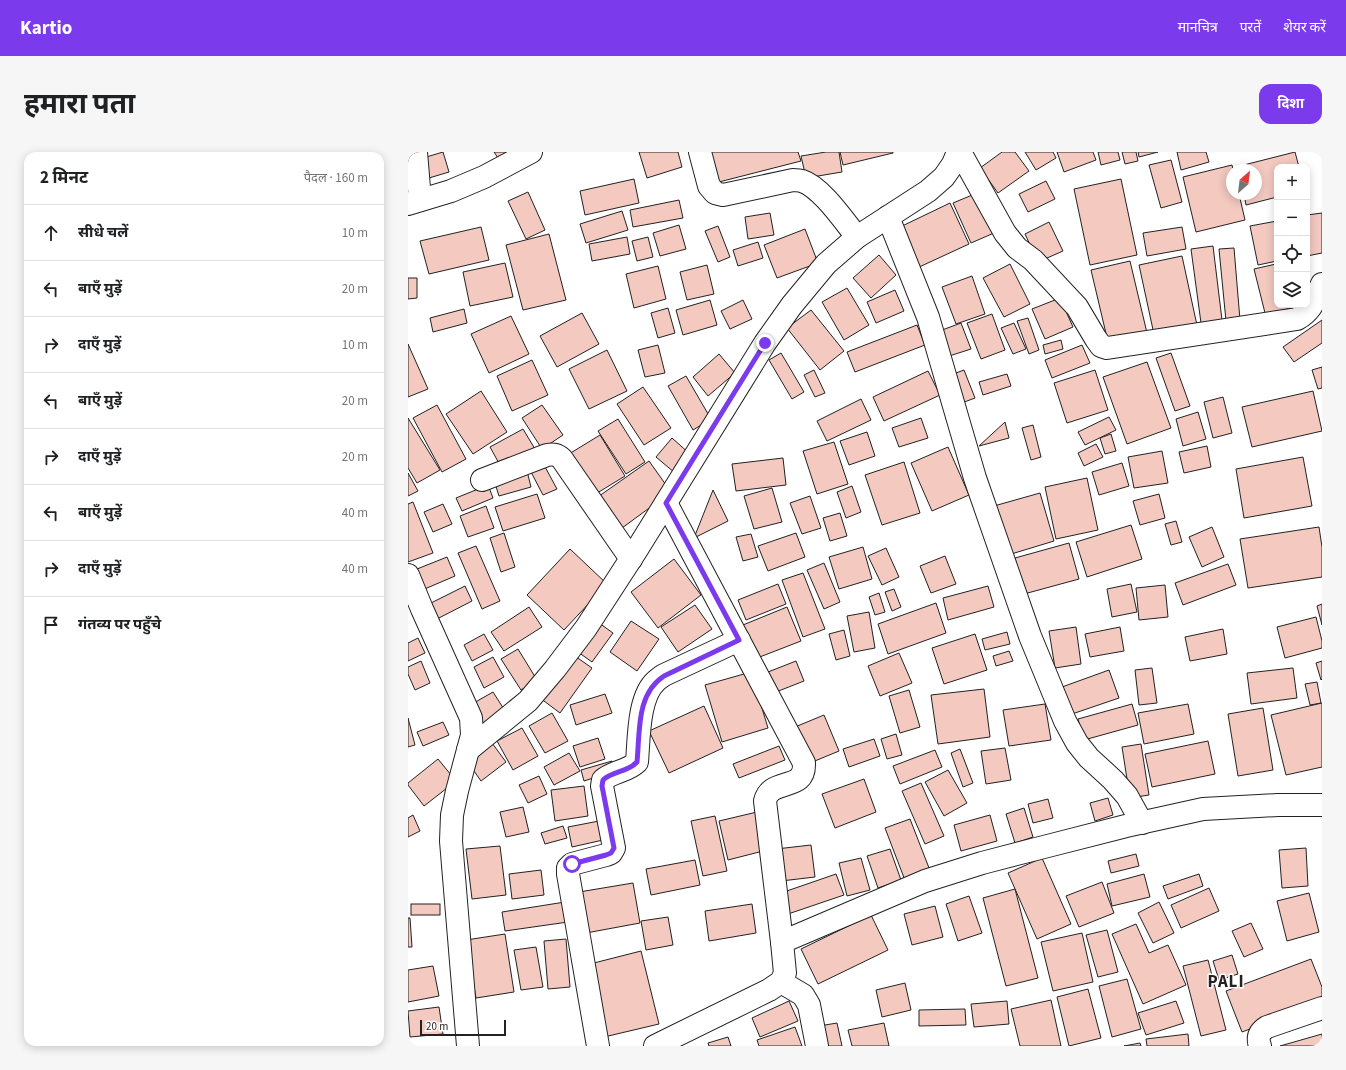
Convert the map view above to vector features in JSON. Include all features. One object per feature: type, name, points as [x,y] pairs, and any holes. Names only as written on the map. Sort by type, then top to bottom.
[{"type":"street","points":[[416,152],[414,202],[452,190],[484,177],[531,152]]},
{"type":"street","points":[[700,152],[709,186],[715,193],[722,195],[793,180],[801,180],[822,195],[857,237]]},
{"type":"street","points":[[468,750],[528,700],[555,669],[586,628],[631,559],[765,343],[792,305],[826,264],[857,237],[928,191],[944,177],[959,152]]},
{"type":"street","points":[[959,152],[1005,233],[1017,248],[1033,260],[1077,307],[1101,346],[1108,348],[1296,318],[1305,314],[1312,306],[1322,284]]},
{"type":"street","points":[[888,216],[928,317],[975,478],[1030,636],[1065,721],[1077,743],[1089,758],[1113,780],[1127,796],[1142,823]]},
{"type":"street","points":[[482,480],[547,455],[558,455],[631,559]]},
{"type":"street","points":[[655,1046],[769,990],[781,982],[786,973],[765,801],[767,794],[772,790],[796,781],[802,776],[804,770],[804,763],[666,503]]},
{"type":"street","points":[[408,575],[471,718],[472,735],[452,815],[451,841],[468,1046]]},
{"type":"street","points":[[598,1046],[568,868],[572,864],[611,853],[614,848],[602,786],[603,780],[612,774],[629,768],[637,762],[638,731],[644,704],[650,688],[656,681],[664,676],[739,640]]},
{"type":"street","points":[[782,942],[925,882],[982,863],[1203,809],[1278,805],[1322,806]]},
{"type":"street","points":[[781,982],[803,995],[809,1005],[817,1046]]},
{"type":"street","points":[[1260,1046],[1258,1036],[1261,1031],[1267,1027],[1322,1008]]},
{"type":"building","points":[[443,152],[449,172],[429,178],[423,158]]},
{"type":"building","points":[[494,152],[515,152],[502,164]]},
{"type":"building","points":[[639,152],[678,152],[682,167],[647,178]]},
{"type":"building","points":[[707,152],[798,152],[801,161],[715,183]]},
{"type":"building","points":[[826,152],[839,152],[842,172],[806,178],[801,156]]},
{"type":"building","points":[[840,152],[893,152],[893,153],[843,165]]},
{"type":"building","points":[[1002,152],[1015,152],[1029,171],[998,193],[980,168]]},
{"type":"building","points":[[1025,152],[1053,152],[1056,158],[1036,170]]},
{"type":"building","points":[[1057,152],[1093,152],[1096,160],[1064,172]]},
{"type":"building","points":[[1098,152],[1118,152],[1120,160],[1101,165]]},
{"type":"building","points":[[1122,152],[1136,152],[1138,161],[1125,164]]},
{"type":"building","points":[[1138,152],[1158,152],[1139,157]]},
{"type":"building","points":[[1177,152],[1206,152],[1209,162],[1181,170]]},
{"type":"building","points":[[1295,152],[1298,164],[1274,164],[1274,198],[1246,205],[1245,200],[1262,200],[1262,164],[1248,164]]},
{"type":"building","points":[[1171,160],[1182,202],[1161,208],[1149,165]]},
{"type":"building","points":[[1226,166],[1226,200],[1240,200],[1245,220],[1196,232],[1183,177]]},
{"type":"building","points":[[634,179],[639,203],[585,215],[580,191]]},
{"type":"building","points":[[1121,179],[1137,255],[1090,265],[1074,189]]},
{"type":"building","points":[[1046,181],[1055,199],[1028,212],[1019,194]]},
{"type":"building","points":[[528,192],[545,230],[526,239],[508,201]]},
{"type":"building","points":[[977,193],[994,233],[971,243],[953,203]]},
{"type":"building","points":[[679,200],[683,218],[633,227],[630,210]]},
{"type":"building","points":[[950,203],[969,244],[917,268],[898,228]]},
{"type":"building","points":[[622,211],[628,230],[586,243],[580,224]]},
{"type":"building","points":[[770,213],[774,235],[748,239],[745,217]]},
{"type":"building","points":[[1322,213],[1322,253],[1310,255],[1310,236],[1310,215]]},
{"type":"building","points":[[1049,222],[1063,251],[1038,262],[1025,234]]},
{"type":"building","points":[[1274,222],[1274,262],[1258,265],[1250,226]]},
{"type":"building","points":[[679,225],[686,249],[660,256],[653,233]]},
{"type":"building","points":[[718,226],[730,257],[718,262],[705,231]]},
{"type":"building","points":[[481,227],[489,260],[429,274],[420,241]]},
{"type":"building","points":[[1182,227],[1186,249],[1147,256],[1143,233]]},
{"type":"building","points":[[805,229],[818,263],[777,278],[764,245]]},
{"type":"building","points":[[549,234],[566,300],[523,310],[506,245]]},
{"type":"building","points":[[627,237],[630,254],[592,261],[589,244]]},
{"type":"building","points":[[648,237],[653,257],[637,261],[632,241]]},
{"type":"building","points":[[758,242],[763,258],[738,266],[733,250]]},
{"type":"building","points":[[1213,246],[1222,320],[1201,323],[1191,249]]},
{"type":"building","points":[[1234,248],[1240,320],[1226,321],[1219,249]]},
{"type":"building","points":[[879,255],[896,275],[871,298],[853,278]]},
{"type":"building","points":[[1182,256],[1198,330],[1155,339],[1139,265]]},
{"type":"building","points":[[1130,261],[1147,333],[1108,342],[1091,270]]},
{"type":"building","points":[[505,263],[513,297],[470,306],[463,272]]},
{"type":"building","points":[[1010,264],[1030,304],[1004,317],[983,278]]},
{"type":"building","points":[[1274,264],[1274,308],[1287,308],[1289,316],[1267,321],[1254,269]]},
{"type":"building","points":[[707,265],[714,294],[687,300],[680,272]]},
{"type":"building","points":[[658,266],[666,299],[634,308],[626,274]]},
{"type":"building","points":[[972,276],[985,314],[956,324],[942,287]]},
{"type":"building","points":[[408,278],[417,278],[417,298],[408,299]]},
{"type":"building","points":[[847,288],[869,325],[844,340],[822,302]]},
{"type":"building","points":[[895,290],[904,311],[876,323],[867,302]]},
{"type":"building","points":[[1060,298],[1073,327],[1045,339],[1032,309]]},
{"type":"building","points":[[710,300],[717,325],[683,335],[676,310]]},
{"type":"building","points":[[743,300],[752,319],[730,329],[721,311]]},
{"type":"building","points":[[668,308],[675,333],[658,338],[651,313]]},
{"type":"building","points":[[464,309],[467,323],[433,332],[430,318]]},
{"type":"building","points":[[811,310],[844,351],[820,370],[787,328]]},
{"type":"building","points":[[582,313],[599,344],[557,367],[540,336]]},
{"type":"building","points":[[992,314],[1005,350],[981,359],[967,323]]},
{"type":"building","points":[[511,316],[529,354],[489,373],[471,334]]},
{"type":"building","points":[[1028,318],[1039,350],[1029,354],[1017,321]]},
{"type":"building","points":[[1322,320],[1322,343],[1294,362],[1283,347]]},
{"type":"building","points":[[961,323],[971,349],[943,358],[934,333]]},
{"type":"building","points":[[1014,323],[1026,349],[1013,354],[1001,328]]},
{"type":"building","points":[[917,325],[925,345],[855,372],[847,352]]},
{"type":"building","points":[[1061,340],[1063,349],[1045,354],[1043,345]]},
{"type":"building","points":[[408,344],[428,389],[408,397]]},
{"type":"building","points":[[658,345],[665,373],[645,377],[638,350]]},
{"type":"building","points":[[1082,345],[1090,363],[1052,378],[1045,360]]},
{"type":"building","points":[[607,350],[627,391],[589,409],[569,369]]},
{"type":"building","points":[[781,353],[804,392],[792,399],[769,360]]},
{"type":"building","points":[[1171,353],[1190,406],[1175,411],[1156,358]]},
{"type":"building","points":[[719,354],[735,373],[708,396],[693,377]]},
{"type":"building","points":[[532,360],[548,395],[512,411],[497,376]]},
{"type":"building","points":[[1147,362],[1171,428],[1127,444],[1103,377]]},
{"type":"building","points":[[1322,367],[1322,388],[1318,389],[1312,370]]},
{"type":"building","points":[[814,370],[825,393],[815,397],[804,375]]},
{"type":"building","points":[[964,370],[975,398],[959,404],[948,376]]},
{"type":"building","points":[[1095,370],[1108,410],[1067,423],[1054,383]]},
{"type":"building","points":[[928,371],[940,395],[884,421],[873,397]]},
{"type":"building","points":[[1007,374],[1011,386],[983,395],[979,382]]},
{"type":"building","points":[[686,376],[711,419],[693,430],[668,386]]},
{"type":"building","points":[[643,387],[671,428],[644,445],[617,404]]},
{"type":"building","points":[[481,391],[507,432],[473,454],[446,414]]},
{"type":"building","points":[[1313,391],[1322,431],[1252,447],[1242,407]]},
{"type":"building","points":[[1223,397],[1232,433],[1213,438],[1204,402]]},
{"type":"building","points":[[861,399],[871,420],[827,441],[817,421]]},
{"type":"building","points":[[437,405],[466,459],[442,472],[413,418]]},
{"type":"building","points":[[542,405],[563,435],[542,449],[522,418]]},
{"type":"building","points":[[1198,412],[1206,439],[1183,446],[1176,419]]},
{"type":"building","points":[[1109,417],[1116,430],[1085,445],[1078,432]]},
{"type":"building","points":[[408,418],[440,470],[417,483],[408,468]]},
{"type":"building","points":[[921,418],[928,438],[899,447],[892,428]]},
{"type":"building","points":[[618,419],[645,462],[626,474],[598,431]]},
{"type":"building","points":[[1005,422],[1009,438],[979,446]]},
{"type":"building","points":[[1033,425],[1041,457],[1031,460],[1022,428]]},
{"type":"building","points":[[523,429],[535,449],[501,467],[490,447]]},
{"type":"building","points":[[867,432],[875,456],[849,465],[840,441]]},
{"type":"building","points":[[1111,434],[1116,451],[1105,454],[1100,438]]},
{"type":"building","points":[[600,435],[625,476],[594,495],[569,454]]},
{"type":"building","points":[[672,438],[691,455],[675,473],[656,457]]},
{"type":"building","points":[[834,442],[848,484],[817,494],[803,451]]},
{"type":"building","points":[[1096,444],[1103,457],[1084,466],[1078,453]]},
{"type":"building","points":[[1207,446],[1211,467],[1184,473],[1179,452]]},
{"type":"building","points":[[948,447],[969,495],[932,511],[911,463]]},
{"type":"building","points":[[1162,451],[1168,483],[1134,488],[1128,457]]},
{"type":"building","points":[[1303,457],[1312,506],[1244,518],[1236,469]]},
{"type":"building","points":[[783,458],[786,485],[736,491],[732,464]]},
{"type":"building","points":[[649,461],[671,492],[618,531],[595,499]]},
{"type":"building","points":[[904,462],[920,513],[882,525],[865,475]]},
{"type":"building","points":[[1122,463],[1129,486],[1099,495],[1092,472]]},
{"type":"building","points":[[544,465],[557,489],[543,495],[531,472]]},
{"type":"building","points":[[527,471],[531,487],[499,496],[494,480]]},
{"type":"building","points":[[408,473],[418,491],[408,496]]},
{"type":"building","points":[[1087,478],[1098,530],[1056,539],[1045,487]]},
{"type":"building","points":[[488,485],[493,498],[462,511],[456,498]]},
{"type":"building","points":[[852,486],[861,512],[846,518],[837,492]]},
{"type":"building","points":[[772,488],[782,522],[754,529],[744,496]]},
{"type":"building","points":[[713,490],[728,521],[694,538]]},
{"type":"building","points":[[1040,493],[1054,541],[1008,555],[994,506]]},
{"type":"building","points":[[537,494],[545,518],[503,531],[495,507]]},
{"type":"building","points":[[1159,494],[1165,518],[1140,525],[1133,501]]},
{"type":"building","points":[[810,496],[821,528],[802,534],[790,503]]},
{"type":"building","points":[[413,502],[433,553],[408,562],[408,504]]},
{"type":"building","points":[[443,504],[452,524],[433,532],[424,512]]},
{"type":"building","points":[[486,506],[494,528],[468,537],[460,516]]},
{"type":"building","points":[[840,513],[847,536],[830,541],[823,518]]},
{"type":"building","points":[[1176,521],[1182,542],[1171,545],[1165,524]]},
{"type":"building","points":[[1131,525],[1142,559],[1087,577],[1076,542]]},
{"type":"building","points":[[1212,527],[1224,557],[1202,567],[1189,537]]},
{"type":"building","points":[[1319,527],[1322,547],[1322,577],[1248,588],[1240,539]]},
{"type":"building","points":[[504,533],[515,567],[501,572],[490,538]]},
{"type":"building","points":[[796,533],[805,557],[768,571],[758,546]]},
{"type":"building","points":[[751,534],[758,557],[743,561],[736,537]]},
{"type":"building","points":[[1069,543],[1079,579],[1024,594],[1015,558]]},
{"type":"building","points":[[476,546],[500,601],[482,609],[458,553]]},
{"type":"building","points":[[863,547],[872,579],[839,589],[829,557]]},
{"type":"building","points":[[886,548],[899,577],[882,585],[868,556]]},
{"type":"building","points":[[570,549],[607,584],[564,630],[527,595]]},
{"type":"building","points":[[945,556],[956,584],[931,593],[920,566]]},
{"type":"building","points":[[447,557],[455,576],[420,591],[412,571]]},
{"type":"building","points":[[674,559],[701,595],[658,628],[631,592]]},
{"type":"building","points":[[824,563],[840,602],[824,609],[807,570]]},
{"type":"building","points":[[1228,564],[1236,585],[1183,605],[1175,583]]},
{"type":"building","points":[[803,573],[825,629],[803,637],[782,580]]},
{"type":"building","points":[[778,584],[786,604],[746,620],[738,600]]},
{"type":"building","points":[[1131,584],[1137,612],[1112,617],[1107,589]]},
{"type":"building","points":[[1165,585],[1168,617],[1139,620],[1136,588]]},
{"type":"building","points":[[465,586],[472,601],[437,619],[429,604]]},
{"type":"building","points":[[988,586],[994,607],[948,620],[943,598]]},
{"type":"building","points":[[894,589],[901,607],[892,611],[885,592]]},
{"type":"building","points":[[879,593],[885,612],[875,615],[869,597]]},
{"type":"building","points":[[936,603],[946,633],[888,654],[878,624]]},
{"type":"building","points":[[1322,604],[1322,625],[1317,606]]},
{"type":"building","points":[[695,605],[712,629],[678,652],[661,627]]},
{"type":"building","points":[[529,607],[542,627],[504,651],[491,632]]},
{"type":"building","points":[[787,607],[801,641],[752,660],[738,627]]},
{"type":"building","points":[[869,612],[875,648],[854,652],[847,616]]},
{"type":"building","points":[[1316,617],[1322,641],[1322,648],[1285,658],[1277,627]]},
{"type":"building","points":[[631,621],[659,639],[637,671],[610,652]]},
{"type":"building","points":[[599,623],[613,633],[592,662],[578,652]]},
{"type":"building","points":[[1076,627],[1081,664],[1055,668],[1049,631]]},
{"type":"building","points":[[1120,627],[1124,651],[1090,657],[1085,634]]},
{"type":"building","points":[[1223,629],[1227,654],[1190,661],[1185,637]]},
{"type":"building","points":[[844,630],[850,656],[836,660],[829,634]]},
{"type":"building","points":[[1007,632],[1010,644],[985,650],[982,639]]},
{"type":"building","points":[[484,634],[493,650],[472,661],[464,645]]},
{"type":"building","points":[[975,634],[987,670],[944,684],[932,648]]},
{"type":"building","points":[[418,638],[425,653],[408,661],[408,643]]},
{"type":"building","points":[[518,649],[537,680],[521,690],[501,659]]},
{"type":"building","points":[[1009,651],[1013,661],[996,666],[993,656]]},
{"type":"building","points":[[899,653],[912,683],[880,696],[868,666]]},
{"type":"building","points":[[572,654],[592,668],[560,713],[540,698]]},
{"type":"building","points":[[493,657],[504,677],[484,688],[474,667]]},
{"type":"building","points":[[421,661],[430,683],[415,690],[408,674],[408,667]]},
{"type":"building","points":[[796,661],[804,681],[776,692],[768,672]]},
{"type":"building","points":[[1322,661],[1322,679],[1321,680],[1316,663]]},
{"type":"building","points":[[1152,668],[1157,703],[1139,705],[1135,670]]},
{"type":"building","points":[[1293,668],[1297,698],[1251,704],[1247,673]]},
{"type":"building","points":[[1109,670],[1119,698],[1072,714],[1062,687]]},
{"type":"building","points":[[751,672],[768,728],[722,742],[705,685]]},
{"type":"building","points":[[1317,682],[1321,703],[1310,705],[1305,684]]},
{"type":"building","points":[[984,689],[990,737],[938,744],[931,695]]},
{"type":"building","points":[[909,690],[920,727],[900,733],[889,696]]},
{"type":"building","points":[[493,692],[507,714],[486,727],[472,704]]},
{"type":"building","points":[[605,694],[612,713],[576,725],[570,705]]},
{"type":"building","points":[[1322,703],[1322,767],[1286,775],[1271,715]]},
{"type":"building","points":[[1045,704],[1051,740],[1009,746],[1003,710]]},
{"type":"building","points":[[1132,704],[1138,725],[1084,740],[1078,719]]},
{"type":"building","points":[[1188,704],[1194,734],[1144,744],[1138,713]]},
{"type":"building","points":[[704,706],[723,748],[669,773],[649,731]]},
{"type":"building","points":[[1263,708],[1273,770],[1238,776],[1228,714]]},
{"type":"building","points":[[552,713],[568,741],[545,753],[529,726]]},
{"type":"building","points":[[824,715],[839,751],[810,763],[795,727]]},
{"type":"building","points":[[408,718],[415,745],[408,747]]},
{"type":"building","points":[[443,722],[449,735],[423,746],[417,732]]},
{"type":"building","points":[[522,728],[538,756],[513,770],[497,741]]},
{"type":"building","points":[[896,734],[902,755],[887,759],[881,739]]},
{"type":"building","points":[[598,738],[605,759],[580,767],[573,746]]},
{"type":"building","points":[[874,739],[880,756],[849,767],[843,749]]},
{"type":"building","points":[[1208,741],[1215,774],[1152,787],[1145,754]]},
{"type":"building","points":[[492,743],[506,762],[481,781],[467,761]]},
{"type":"building","points":[[1141,744],[1149,795],[1130,798],[1122,747]]},
{"type":"building","points":[[779,746],[785,760],[739,778],[733,764]]},
{"type":"building","points":[[1005,748],[1011,780],[986,784],[981,751]]},
{"type":"building","points":[[960,749],[973,783],[963,787],[951,753]]},
{"type":"building","points":[[935,750],[942,767],[900,784],[893,766]]},
{"type":"building","points":[[569,753],[580,771],[554,785],[544,767]]},
{"type":"building","points":[[438,759],[456,781],[424,806],[408,783]]},
{"type":"building","points":[[612,761],[615,771],[584,781],[581,770]]},
{"type":"building","points":[[948,770],[967,803],[944,816],[925,782]]},
{"type":"building","points":[[539,776],[547,794],[528,803],[519,785]]},
{"type":"building","points":[[864,779],[876,812],[835,828],[822,794]]},
{"type":"building","points":[[921,783],[944,836],[925,844],[902,791]]},
{"type":"building","points":[[584,786],[588,816],[555,821],[551,790]]},
{"type":"building","points":[[1108,798],[1113,815],[1095,821],[1090,803]]},
{"type":"building","points":[[1048,799],[1053,818],[1033,823],[1028,804]]},
{"type":"building","points":[[523,807],[529,832],[506,837],[500,812]]},
{"type":"building","points":[[1024,808],[1033,837],[1015,843],[1006,814]]},
{"type":"building","points":[[757,812],[767,850],[728,860],[719,821]]},
{"type":"building","points":[[413,815],[420,831],[408,837],[408,818]]},
{"type":"building","points":[[990,815],[997,841],[961,851],[954,825]]},
{"type":"building","points":[[715,816],[727,871],[703,876],[691,821]]},
{"type":"building","points":[[910,819],[931,873],[906,883],[885,828]]},
{"type":"building","points":[[599,821],[603,840],[572,847],[568,827]]},
{"type":"building","points":[[563,826],[567,838],[545,844],[541,833]]},
{"type":"building","points":[[811,845],[815,877],[781,881],[776,849]]},
{"type":"building","points":[[500,846],[506,895],[472,899],[466,849]]},
{"type":"building","points":[[1306,848],[1308,886],[1282,888],[1279,850]]},
{"type":"building","points":[[890,849],[901,880],[878,888],[867,856]]},
{"type":"building","points":[[1136,854],[1139,866],[1111,873],[1108,861]]},
{"type":"building","points":[[861,858],[870,890],[847,896],[839,863]]},
{"type":"building","points":[[1042,858],[1071,924],[1037,939],[1008,873]]},
{"type":"building","points":[[695,860],[700,885],[651,895],[646,869]]},
{"type":"building","points":[[541,870],[544,895],[512,899],[509,874]]},
{"type":"building","points":[[836,874],[844,895],[788,914],[781,893]]},
{"type":"building","points":[[1144,874],[1150,897],[1112,906],[1107,884]]},
{"type":"building","points":[[1199,874],[1203,886],[1168,899],[1163,886]]},
{"type":"building","points":[[1102,882],[1114,913],[1079,927],[1066,896]]},
{"type":"building","points":[[633,883],[640,923],[586,933],[579,892]]},
{"type":"building","points":[[1209,888],[1219,911],[1181,928],[1171,905]]},
{"type":"building","points":[[1015,889],[1038,978],[1006,986],[983,898]]},
{"type":"building","points":[[1309,893],[1319,932],[1287,941],[1277,901]]},
{"type":"building","points":[[969,896],[982,933],[958,941],[946,904]]},
{"type":"building","points":[[565,902],[568,922],[505,931],[502,912]]},
{"type":"building","points":[[1159,902],[1174,933],[1153,943],[1138,913]]},
{"type":"building","points":[[411,904],[440,904],[440,915],[411,915]]},
{"type":"building","points":[[752,904],[756,933],[709,941],[705,911]]},
{"type":"building","points":[[935,906],[943,937],[912,945],[904,914]]},
{"type":"building","points":[[871,915],[888,950],[818,984],[801,949]]},
{"type":"building","points":[[668,917],[673,945],[646,950],[641,921]]},
{"type":"building","points":[[408,918],[410,918],[412,947],[408,947]]},
{"type":"building","points":[[1251,923],[1263,949],[1244,957],[1232,931]]},
{"type":"building","points":[[1136,924],[1149,953],[1168,945],[1186,985],[1143,1004],[1112,934]]},
{"type":"building","points":[[1107,930],[1118,972],[1098,977],[1086,935]]},
{"type":"building","points":[[1082,933],[1093,982],[1053,991],[1041,942]]},
{"type":"building","points":[[505,934],[514,992],[476,998],[466,940]]},
{"type":"building","points":[[566,939],[570,987],[548,989],[544,941]]},
{"type":"building","points":[[536,947],[543,987],[521,990],[514,950]]},
{"type":"building","points":[[641,951],[659,1024],[604,1037],[586,965]]},
{"type":"building","points":[[1232,955],[1238,974],[1219,980],[1213,961]]},
{"type":"building","points":[[1311,959],[1322,987],[1322,1002],[1242,1032],[1226,991]]},
{"type":"building","points":[[1208,960],[1226,1030],[1201,1036],[1183,966]]},
{"type":"building","points":[[433,966],[439,996],[408,1002],[408,970]]},
{"type":"building","points":[[1127,979],[1141,1029],[1112,1037],[1099,986]]},
{"type":"building","points":[[905,983],[911,1010],[882,1017],[876,990]]},
{"type":"building","points":[[1088,989],[1101,1038],[1069,1046],[1057,997]]},
{"type":"building","points":[[1051,1000],[1061,1046],[1020,1046],[1011,1009]]},
{"type":"building","points":[[789,1001],[798,1021],[760,1037],[752,1018]]},
{"type":"building","points":[[1007,1001],[1009,1024],[974,1027],[971,1004]]},
{"type":"building","points":[[1176,1001],[1184,1023],[1146,1035],[1138,1013]]},
{"type":"building","points":[[439,1007],[443,1034],[410,1037],[408,1011]]},
{"type":"building","points":[[965,1009],[966,1025],[919,1026],[919,1010]]},
{"type":"building","points":[[837,1023],[842,1046],[823,1046],[819,1026]]},
{"type":"building","points":[[884,1023],[889,1046],[852,1046],[848,1030]]},
{"type":"building","points":[[795,1027],[802,1046],[759,1046],[757,1040]]},
{"type":"building","points":[[1188,1034],[1189,1046],[1147,1046],[1146,1039]]},
{"type":"building","points":[[1322,1034],[1322,1046],[1280,1046]]},
{"type":"building","points":[[728,1037],[731,1046],[709,1046],[708,1043]]},
{"type":"building","points":[[1140,1043],[1141,1046],[1124,1046]]},
{"type":"district","name":"PALI","points":[[1226,982]]},
{"type":"route","points":[[572,864],[606,855],[611,853],[614,848],[602,786],[603,780],[612,774],[629,768],[637,762],[638,731],[644,704],[650,688],[656,681],[664,676],[739,640],[666,503],[765,343]]}]
